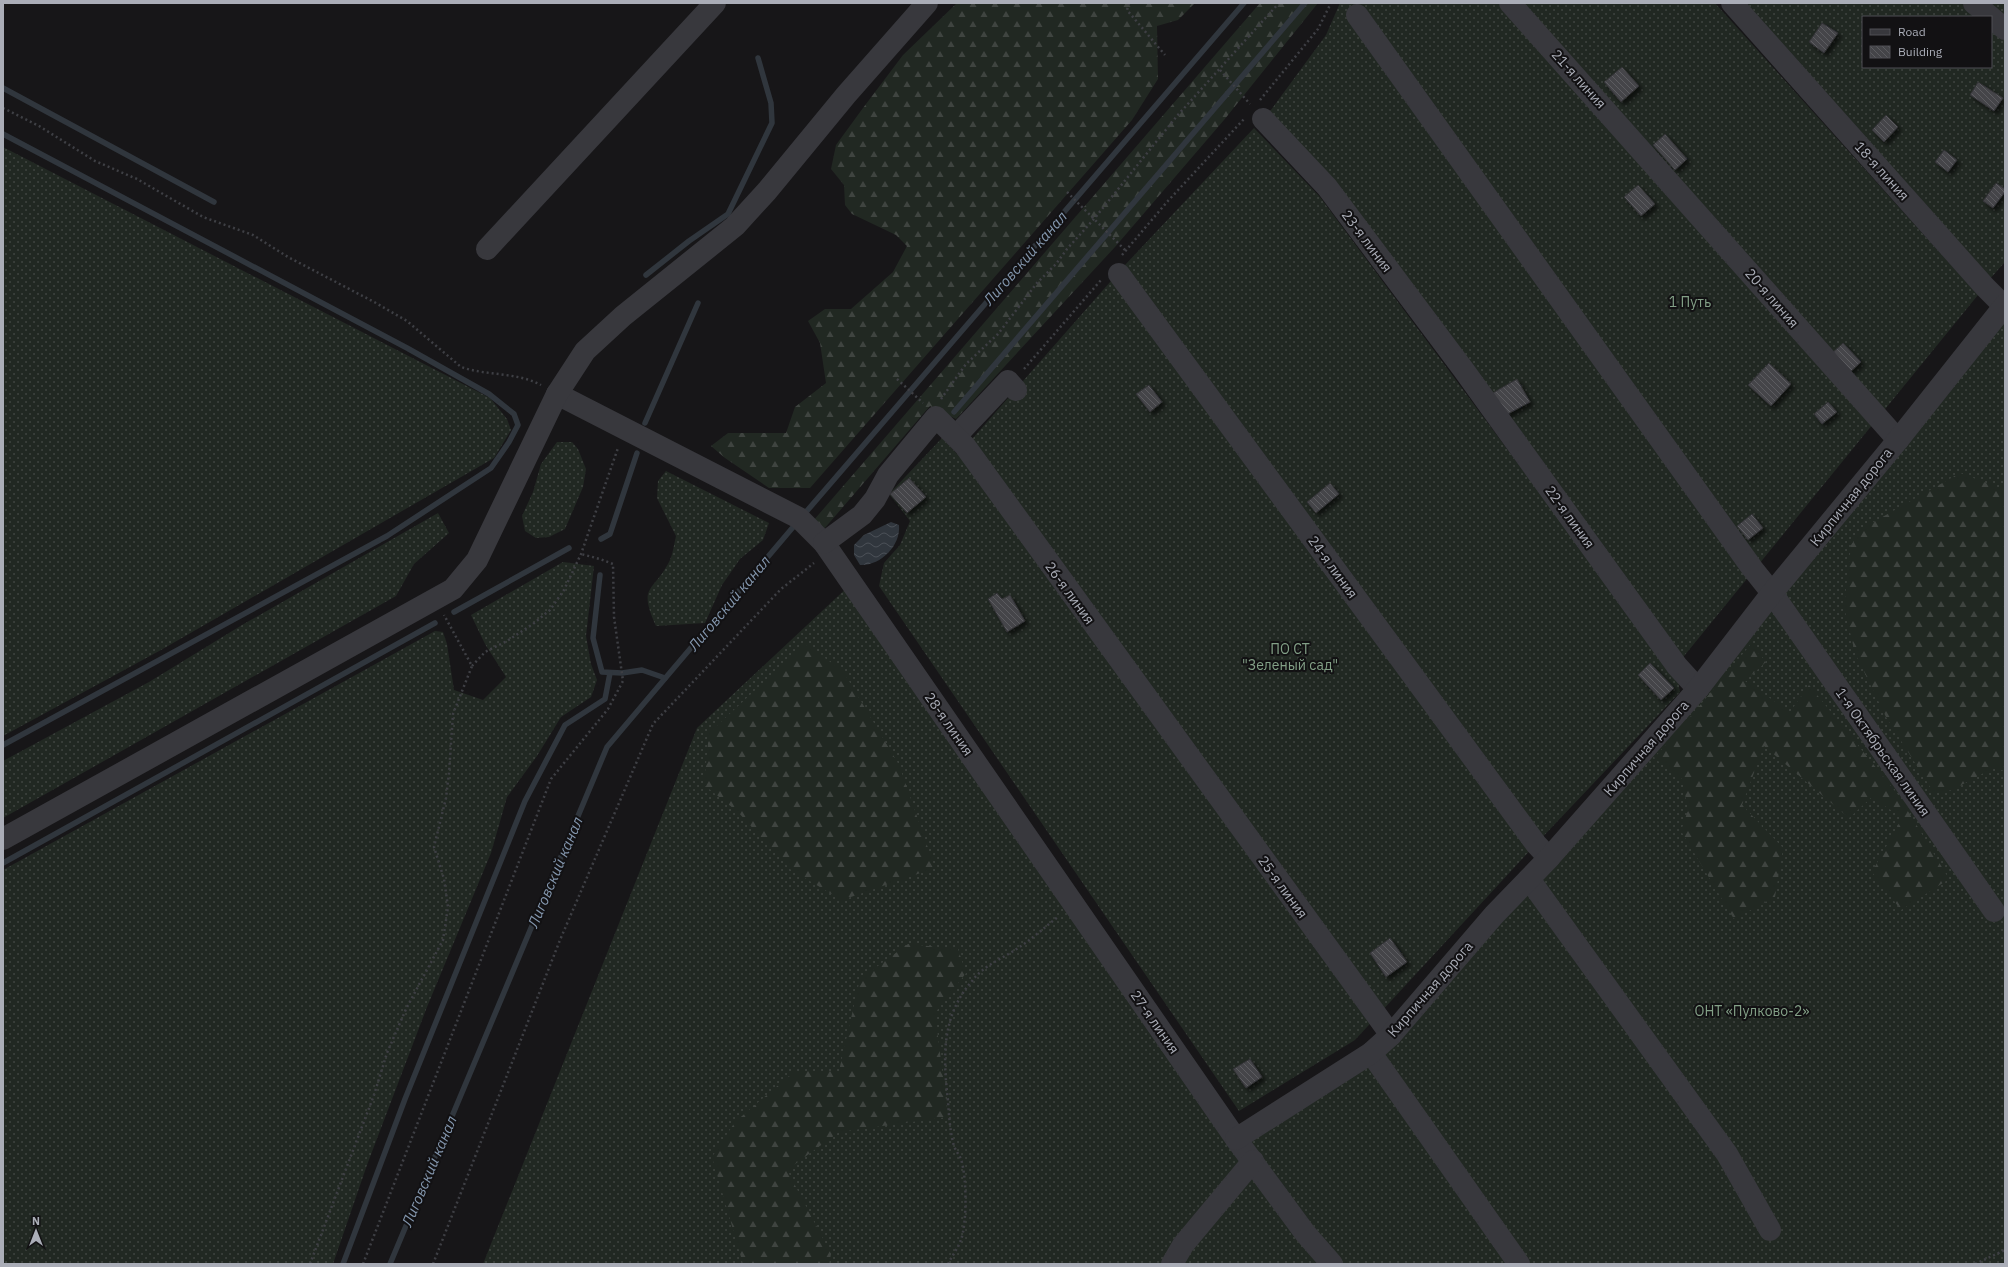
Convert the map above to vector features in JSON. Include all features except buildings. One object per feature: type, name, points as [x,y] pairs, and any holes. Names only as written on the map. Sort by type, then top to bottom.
[{"type":"street","points":[[3,839],[453,589],[477,560],[557,394],[585,351],[623,316],[730,231],[748,213],[846,95],[927,3]]},
{"type":"street","name":"21-я линия","points":[[1510,3],[1647,156]]},
{"type":"street","name":"18-я линия","points":[[1732,3],[1985,287],[2005,306]]},
{"type":"street","points":[[1974,3],[1990,16]]},
{"type":"street","points":[[487,249],[710,5]]},
{"type":"street","name":"1-я Октябрьская линия","points":[[1357,15],[1747,562],[1772,593],[1994,911]]},
{"type":"street","points":[[1992,18],[2005,29]]},
{"type":"street","name":"23-я линия","points":[[1257,112],[1326,187],[1463,368]]},
{"type":"street","name":"20-я линия","points":[[1647,156],[1898,440]]},
{"type":"street","name":"24-я линия","points":[[1114,270],[1536,844],[1549,858]]},
{"type":"street","name":"Кирпичная дорога","points":[[1236,1139],[1371,1053],[1391,1035],[1494,915],[1549,858],[1698,689],[1772,593],[1898,440],[2005,306]]},
{"type":"street","name":"22-я линия","points":[[1463,368],[1677,666],[1698,689]]},
{"type":"street","points":[[960,441],[1012,385]]},
{"type":"street","name":"28-я линия","points":[[557,394],[800,518],[824,544],[1074,905]]},
{"type":"street","points":[[824,544],[862,515],[874,499],[929,410]]},
{"type":"street","name":"26-я линия","points":[[929,410],[960,441],[1176,739]]},
{"type":"street","name":"25-я линия","points":[[1176,739],[1391,1035]]},
{"type":"street","points":[[1529,879],[1727,1154],[1770,1230]]},
{"type":"street","name":"27-я линия","points":[[1074,905],[1236,1139],[1305,1233],[1332,1264]]},
{"type":"street","points":[[1371,1053],[1519,1264]]},
{"type":"street","points":[[1172,1264],[1182,1245],[1253,1161]]},
{"type":"path","points":[[1129,3],[1127,10],[1165,56]]},
{"type":"path","points":[[897,379],[929,410],[938,403],[966,364],[998,334],[1037,283],[1045,277],[1067,249],[1094,219],[1177,116],[1279,3]]},
{"type":"path","points":[[1012,385],[1019,374],[1114,270],[1126,251],[1167,202],[1257,112],[1318,29],[1331,3]]},
{"type":"path","points":[[1220,70],[1248,102]]},
{"type":"path","points":[[3,108],[39,126],[95,161],[137,179],[203,217],[253,235],[288,257],[376,303],[407,321],[461,367],[470,371],[530,379],[557,394]]},
{"type":"path","points":[[1067,192],[1126,251]]},
{"type":"path","points":[[310,1264],[374,1094],[387,1053],[406,1009],[443,940],[448,907],[444,879],[434,846],[446,798],[453,714],[459,697],[468,682],[472,666],[485,652],[514,637],[550,610],[564,590],[581,554],[625,429]]},
{"type":"path","points":[[433,1264],[560,940],[653,724],[781,589],[817,561],[824,544]]},
{"type":"path","points":[[363,1264],[551,779],[608,709],[623,681],[614,617],[613,564],[581,554]]},
{"type":"path","points":[[435,599],[472,666]]},
{"type":"path","points":[[948,1264],[961,1241],[964,1226],[966,1190],[961,1159],[954,1146],[949,1114],[944,1062],[945,1043],[949,1024],[960,996],[985,967],[1019,948],[1074,905]]},
{"type":"path","points":[[1975,1264],[2005,1250]]},
{"type":"green space","points":[[957,3],[1195,3],[1178,20],[1157,26],[1158,79],[1132,120],[810,488],[769,488],[725,458],[711,446],[728,433],[786,433],[795,407],[826,383],[820,343],[808,321],[825,309],[851,309],[893,272],[907,246],[896,235],[852,214],[845,205],[844,185],[831,169],[836,145],[903,55]]},
{"type":"green space","points":[[1260,3],[1318,3],[1224,120],[1115,247],[956,419],[930,406],[824,529],[813,521]]},
{"type":"green space","name":"1 Путь","points":[[1340,3],[1715,3],[1978,295],[1680,661],[1268,114],[1326,35]]},
{"type":"green space","points":[[1737,3],[2005,3],[2005,262],[1988,281]]},
{"type":"green space","name":"ПО СТ \"Зеленый сад\"","points":[[1254,128],[1320,197],[1672,671],[1678,680],[1680,692],[1536,844],[1355,1040],[1239,1111],[879,586],[884,563],[900,545],[910,521],[889,494],[942,438],[958,455],[1125,265]]},
{"type":"green space","points":[[3,147],[490,398],[507,419],[511,430],[494,458],[161,650],[3,736]]},
{"type":"green space","name":"ОНТ «Пулково-2»","points":[[2005,307],[2005,1264],[483,1264],[697,728],[852,583],[1236,1138],[1371,1053],[1494,915]]},
{"type":"green space","points":[[557,442],[572,442],[578,449],[586,469],[583,487],[565,529],[549,537],[536,538],[525,531],[522,516],[533,492],[541,464]]},
{"type":"green space","points":[[666,471],[769,523],[763,540],[740,559],[722,585],[705,623],[656,626],[650,612],[648,595],[670,560],[676,536],[657,498],[658,481]]},
{"type":"green space","points":[[1960,473],[2005,490],[2005,771],[1993,768],[1952,790],[1934,793],[1886,717],[1855,653],[1844,607],[1851,545],[1863,528]]},
{"type":"green space","points":[[438,513],[449,533],[414,564],[396,596],[3,818],[3,761],[149,682],[242,625]]},
{"type":"green space","points":[[563,562],[594,566],[586,636],[591,664],[597,680],[591,697],[561,717],[537,756],[507,797],[491,853],[427,1007],[367,1165],[333,1264],[3,1264],[3,870],[435,631],[443,632],[447,644],[454,690],[483,700],[506,677],[485,644],[471,615]]},
{"type":"green space","points":[[805,644],[843,671],[899,765],[935,868],[842,900],[791,870],[738,812],[704,785],[709,733]]},
{"type":"green space","points":[[1751,644],[1766,662],[1745,681],[1790,712],[1809,685],[1899,796],[1949,879],[1901,910],[1872,872],[1902,818],[1872,797],[1849,818],[1764,746],[1742,805],[1783,848],[1775,897],[1734,919],[1681,831],[1688,810],[1682,779],[1654,758]]},
{"type":"green space","points":[[908,944],[958,949],[966,973],[935,1013],[948,1117],[839,1132],[787,1170],[831,1254],[829,1264],[743,1264],[712,1157],[735,1122],[795,1071],[839,1071],[860,979]]},
{"type":"water","points":[[891,522],[899,525],[899,533],[893,547],[882,558],[875,562],[860,565],[854,555],[854,545],[864,535]]},
{"type":"waterway","name":"Лиговский канал","points":[[806,512],[1244,3]]},
{"type":"waterway","points":[[954,412],[1305,3]]},
{"type":"waterway","points":[[646,275],[689,241],[728,214],[772,123],[771,103],[758,58]]},
{"type":"waterway","points":[[3,88],[214,202]]},
{"type":"waterway","points":[[3,134],[407,348],[489,394],[514,414],[518,425],[509,442],[491,468],[387,536],[3,745]]},
{"type":"waterway","points":[[645,423],[698,303]]},
{"type":"waterway","points":[[601,539],[610,534],[637,453]]},
{"type":"waterway","name":"Лиговский канал","points":[[390,1264],[607,747],[794,526]]},
{"type":"waterway","points":[[454,612],[569,548]]},
{"type":"waterway","points":[[600,575],[593,638],[602,672],[622,673],[642,670],[665,678]]},
{"type":"waterway","points":[[3,863],[435,623]]},
{"type":"waterway","points":[[343,1264],[405,1099],[525,801],[565,725],[605,699],[610,673]]}]
